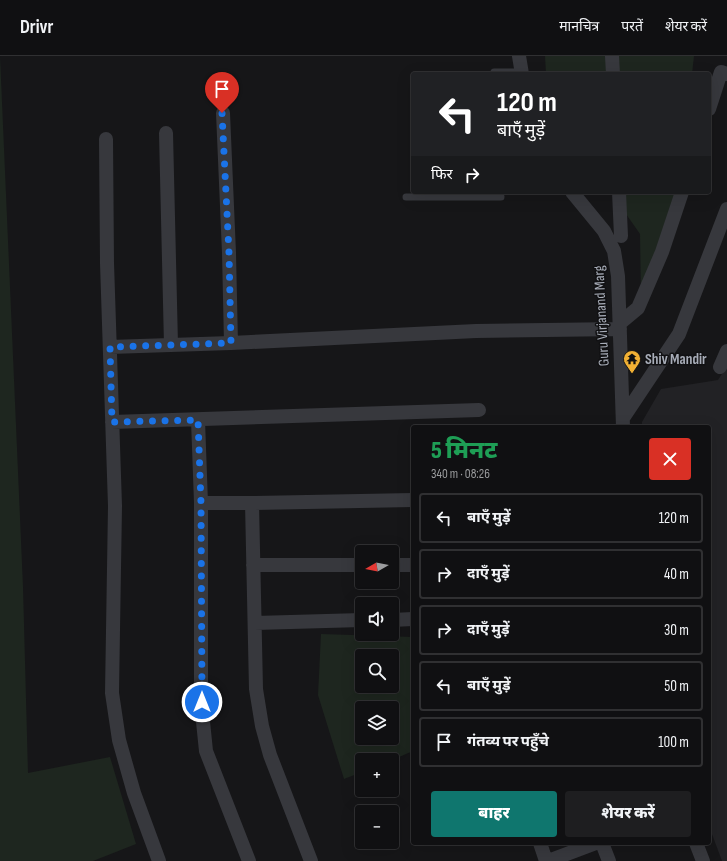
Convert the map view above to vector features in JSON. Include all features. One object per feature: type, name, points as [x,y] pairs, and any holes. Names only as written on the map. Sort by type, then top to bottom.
[{"type":"street","points":[[519,56],[522,72]]},
{"type":"street","points":[[612,56],[613,72]]},
{"type":"street","points":[[711,103],[721,72],[727,74]]},
{"type":"street","points":[[222,113],[229,253],[231,343]]},
{"type":"street","points":[[166,133],[171,345]]},
{"type":"street","points":[[106,139],[107,263],[115,506],[112,693],[119,740],[134,793],[160,861]]},
{"type":"street","name":"Guru Virjanand Marg","points":[[574,194],[604,231],[614,251],[618,276],[623,423]]},
{"type":"street","points":[[619,194],[621,236]]},
{"type":"street","points":[[110,347],[620,326],[638,308],[662,252],[681,194]]},
{"type":"street","points":[[623,423],[679,334],[727,209]]},
{"type":"street","points":[[720,367],[727,351]]},
{"type":"street","points":[[112,422],[479,410]]},
{"type":"street","points":[[198,420],[201,503],[202,702],[206,751],[249,861]]},
{"type":"street","points":[[201,503],[411,500]]},
{"type":"street","points":[[252,503],[256,689],[262,726],[270,755],[311,861]]},
{"type":"street","points":[[253,565],[355,565]]},
{"type":"street","points":[[399,565],[411,565]]},
{"type":"street","points":[[399,620],[411,619]]},
{"type":"street","points":[[254,623],[355,620]]},
{"type":"street","points":[[541,845],[547,861],[591,845]]},
{"type":"street","points":[[603,845],[609,861]]},
{"type":"street","points":[[697,845],[703,861]]},
{"type":"lane","points":[[406,197],[501,197],[500,194]]},
{"type":"shaded area","points":[[0,56],[23,587],[28,773],[110,757],[136,844],[93,861],[0,861]]},
{"type":"shaded area","points":[[545,56],[694,56],[692,72],[546,72]]},
{"type":"shaded area","points":[[617,194],[677,194],[641,296],[640,234],[617,201]]},
{"type":"shaded area","points":[[727,366],[727,861],[722,861],[711,831],[711,425],[642,425],[642,422],[661,389],[718,380]]},
{"type":"shaded area","points":[[321,634],[355,635],[355,641],[399,641],[399,637],[411,637],[411,752],[399,757],[399,753],[355,753],[355,775],[344,779],[318,695]]},
{"type":"place","name":"Shiv Mandir","points":[[632,374]]},
{"type":"route","points":[[202,702],[201,503],[198,420],[112,422],[110,347],[231,343],[229,253],[222,113]]}]
